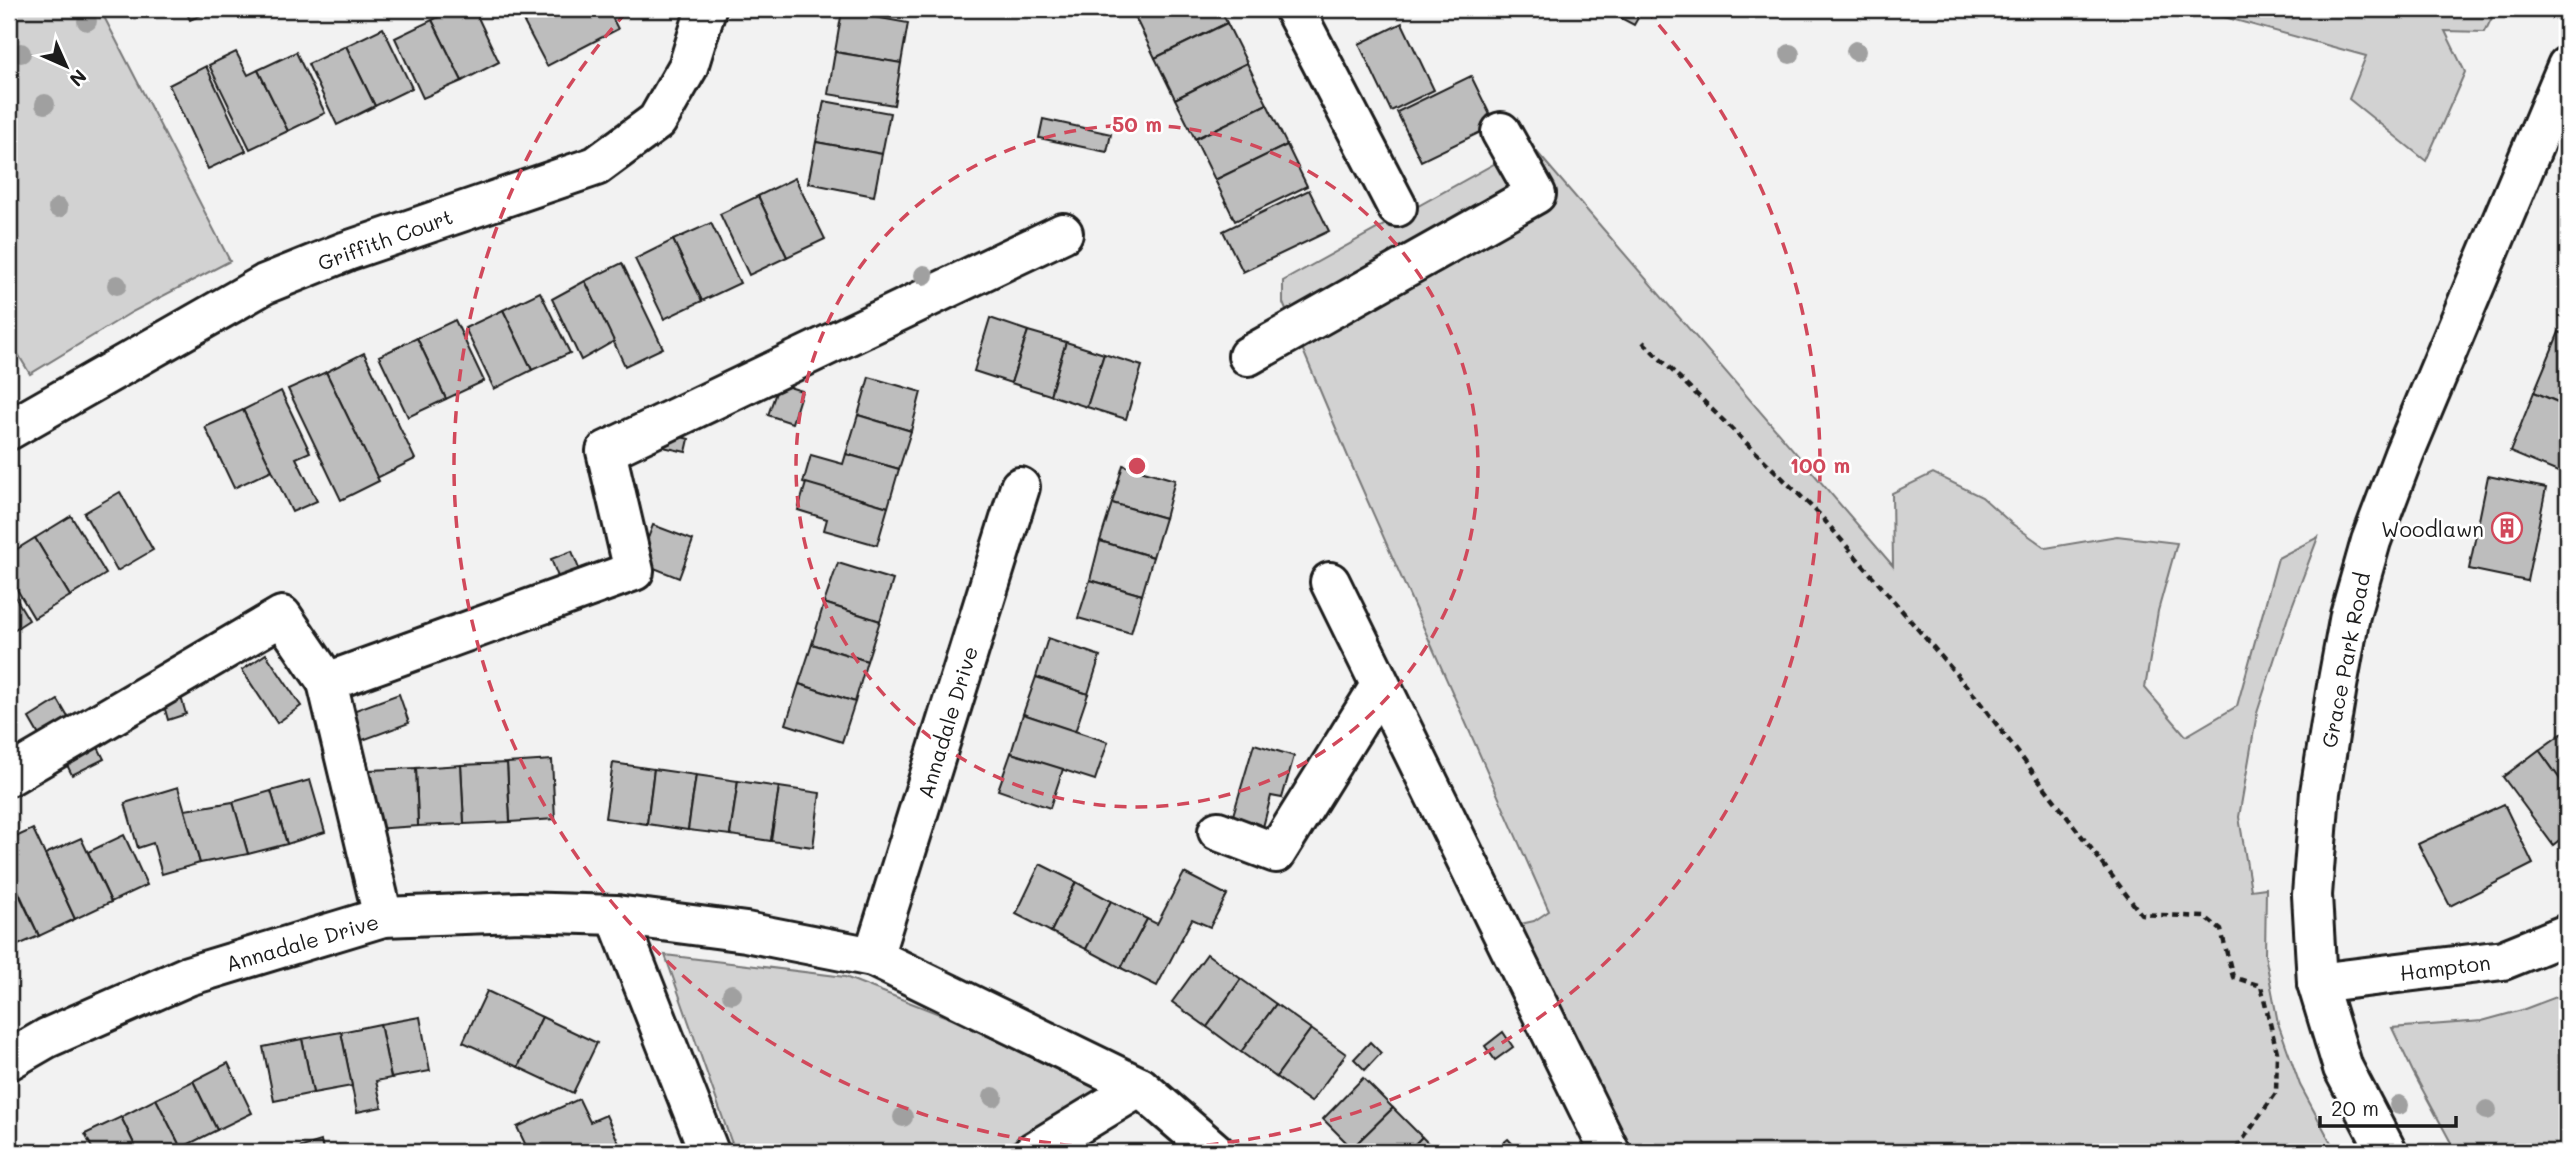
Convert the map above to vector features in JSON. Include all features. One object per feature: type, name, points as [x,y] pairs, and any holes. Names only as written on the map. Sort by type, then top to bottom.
[{"type":"street","name":"Griffith Court","points":[[9,430],[265,284],[348,251],[596,166],[657,121],[688,67],[706,9]]},
{"type":"street","points":[[1294,9],[1397,207]]},
{"type":"street","name":"Grace Park Road","points":[[2387,1152],[2343,1068],[2317,983],[2312,895],[2320,792],[2353,603],[2371,541],[2404,454],[2567,66]]},
{"type":"street","points":[[1248,356],[1536,194],[1501,132]]},
{"type":"street","points":[[327,682],[634,571],[606,451],[1063,233]]},
{"type":"street","name":"Annadale Drive","points":[[873,957],[1020,487]]},
{"type":"street","points":[[1330,582],[1610,1152]]},
{"type":"street","points":[[9,776],[282,616],[327,682],[383,917]]},
{"type":"street","points":[[1218,831],[1276,853],[1380,686]]},
{"type":"street","name":"Annadale Drive","points":[[9,1060],[47,1038],[188,976],[383,917],[520,912],[616,915],[746,932],[873,957],[1140,1087],[1215,1152]]},
{"type":"street","points":[[616,915],[709,1152]]},
{"type":"street","name":"Hampton","points":[[2317,983],[2503,960],[2567,934]]},
{"type":"street","points":[[1033,1152],[1140,1087]]},
{"type":"path","points":[[1643,342],[1820,515],[1975,696],[2141,914],[2205,917],[2221,930],[2233,976],[2261,986],[2277,1052],[2276,1093],[2234,1152]]},
{"type":"shaded area","points":[[9,9],[100,9],[230,261],[132,312],[30,374],[9,339]]},
{"type":"shaded area","points":[[2195,9],[2496,9],[2485,32],[2445,31],[2465,72],[2426,161],[2349,99],[2366,56]]},
{"type":"shaded area","points":[[1530,144],[1893,566],[1892,493],[1933,473],[1982,497],[2011,523],[2046,548],[2117,536],[2177,543],[2158,611],[2145,688],[2186,736],[2237,706],[2278,558],[2318,537],[2288,617],[2257,713],[2239,817],[2251,890],[2266,888],[2265,955],[2278,1023],[2300,1085],[2336,1152],[1626,1152],[1516,925],[1534,921],[1549,911],[1283,303],[1283,281]]},
{"type":"shaded area","points":[[665,955],[845,977],[952,1019],[1098,1089],[996,1152],[738,1152],[731,1141]]},
{"type":"shaded area","points":[[2567,993],[2567,1152],[2456,1152],[2392,1028],[2482,1021]]},
{"type":"building","points":[[185,9],[215,9],[190,20]]},
{"type":"building","points":[[456,9],[474,9],[499,62],[462,81],[432,20]]},
{"type":"building","points":[[517,9],[608,9],[618,29],[547,66]]},
{"type":"building","points":[[1152,9],[1221,9],[1227,23],[1155,58],[1135,17]]},
{"type":"building","points":[[1604,9],[1643,9],[1634,25]]},
{"type":"building","points":[[842,11],[908,23],[901,63],[835,52]]},
{"type":"building","points":[[432,20],[462,81],[423,98],[395,38]]},
{"type":"building","points":[[1227,23],[1247,63],[1175,99],[1155,58]]},
{"type":"building","points":[[1402,23],[1434,90],[1391,111],[1359,44]]},
{"type":"building","points":[[383,28],[412,88],[375,106],[346,46]]},
{"type":"building","points":[[346,46],[375,106],[337,125],[308,64]]},
{"type":"building","points":[[236,52],[248,75],[258,70],[288,131],[250,149],[209,65]]},
{"type":"building","points":[[296,52],[325,113],[288,131],[258,70]]},
{"type":"building","points":[[835,52],[901,63],[894,105],[828,94]]},
{"type":"building","points":[[1247,63],[1267,104],[1195,139],[1175,99]]},
{"type":"building","points":[[206,66],[246,151],[208,169],[169,85]]},
{"type":"building","points":[[1471,76],[1495,125],[1421,161],[1397,112]]},
{"type":"building","points":[[824,101],[890,113],[882,154],[816,142]]},
{"type":"building","points":[[1267,104],[1287,145],[1215,180],[1195,139]]},
{"type":"building","points":[[1043,119],[1111,134],[1107,152],[1039,138]]},
{"type":"building","points":[[816,142],[882,154],[874,196],[808,183]]},
{"type":"building","points":[[1287,145],[1307,186],[1235,221],[1215,180]]},
{"type":"building","points":[[795,178],[825,239],[787,257],[758,196]]},
{"type":"building","points":[[1309,190],[1329,231],[1243,272],[1223,231]]},
{"type":"building","points":[[758,196],[787,257],[749,275],[720,214]]},
{"type":"building","points":[[711,223],[740,283],[702,301],[673,240]]},
{"type":"building","points":[[673,240],[702,301],[664,319],[635,259]]},
{"type":"building","points":[[622,263],[663,348],[625,366],[585,281]]},
{"type":"building","points":[[585,281],[614,341],[581,360],[552,299]]},
{"type":"building","points":[[540,292],[570,353],[532,370],[503,310]]},
{"type":"building","points":[[503,310],[532,370],[494,389],[465,328]]},
{"type":"building","points":[[990,318],[1028,331],[1011,383],[974,371]]},
{"type":"building","points":[[455,320],[484,381],[446,399],[417,338]]},
{"type":"building","points":[[1028,331],[1066,342],[1050,395],[1011,383]]},
{"type":"building","points":[[2559,332],[2567,335],[2567,406],[2534,392]]},
{"type":"building","points":[[417,338],[446,399],[408,417],[379,356]]},
{"type":"building","points":[[1066,342],[1104,354],[1087,407],[1050,395]]},
{"type":"building","points":[[364,353],[415,459],[377,478],[326,372]]},
{"type":"building","points":[[1104,354],[1142,366],[1126,419],[1087,407]]},
{"type":"building","points":[[326,372],[379,481],[341,500],[288,389]]},
{"type":"building","points":[[869,377],[921,392],[911,431],[858,415]]},
{"type":"building","points":[[779,384],[802,391],[792,423],[768,415]]},
{"type":"building","points":[[281,391],[310,452],[296,458],[317,501],[292,512],[243,410]]},
{"type":"building","points":[[2534,392],[2567,406],[2565,475],[2510,452]]},
{"type":"building","points":[[243,410],[272,470],[234,488],[205,427]]},
{"type":"building","points":[[858,415],[911,431],[899,469],[846,454]]},
{"type":"building","points":[[666,433],[689,439],[686,452],[663,447]]},
{"type":"building","points":[[846,454],[899,469],[888,507],[803,483],[811,455],[843,464]]},
{"type":"building","points":[[1123,465],[1175,480],[1165,518],[1112,503]]},
{"type":"building","name":"Woodlawn","points":[[2488,476],[2546,488],[2527,581],[2469,569]]},
{"type":"building","points":[[806,483],[888,507],[877,545],[824,530],[827,519],[798,510]]},
{"type":"building","points":[[120,492],[153,550],[117,571],[84,513]]},
{"type":"building","points":[[1112,503],[1165,518],[1153,557],[1100,541]]},
{"type":"building","points":[[71,516],[106,574],[70,596],[35,538]]},
{"type":"building","points":[[653,525],[693,540],[679,578],[639,562]]},
{"type":"building","points":[[35,538],[70,596],[34,618],[9,576],[9,554]]},
{"type":"building","points":[[1100,541],[1153,557],[1142,595],[1090,580]]},
{"type":"building","points":[[572,551],[581,574],[560,582],[551,559]]},
{"type":"building","points":[[838,563],[893,580],[880,621],[824,603]]},
{"type":"building","points":[[1090,580],[1142,595],[1131,633],[1078,618]]},
{"type":"building","points":[[9,587],[29,620],[9,633]]},
{"type":"building","points":[[824,603],[880,621],[867,661],[812,644]]},
{"type":"building","points":[[1048,638],[1100,656],[1088,694],[1036,677]]},
{"type":"building","points":[[812,644],[867,661],[855,702],[799,684]]},
{"type":"building","points":[[266,654],[301,706],[277,723],[242,670]]},
{"type":"building","points":[[1036,677],[1088,694],[1075,732],[1023,714]]},
{"type":"building","points":[[799,684],[855,702],[842,742],[786,724]]},
{"type":"building","points":[[399,694],[409,723],[360,741],[350,712]]},
{"type":"building","points":[[181,697],[186,714],[168,720],[163,702]]},
{"type":"building","points":[[58,700],[69,719],[40,737],[29,718]]},
{"type":"building","points":[[1023,714],[1108,742],[1095,780],[1011,753]]},
{"type":"building","points":[[2567,730],[2567,789],[2539,750]]},
{"type":"building","points":[[93,737],[104,759],[72,775],[61,753]]},
{"type":"building","points":[[1254,744],[1294,756],[1282,798],[1271,796],[1262,831],[1231,822]]},
{"type":"building","points":[[2539,750],[2567,789],[2567,834],[2553,845],[2503,777]]},
{"type":"building","points":[[1011,753],[1063,769],[1050,808],[998,790]]},
{"type":"building","points":[[552,760],[555,819],[510,822],[507,763]]},
{"type":"building","points":[[507,763],[510,822],[464,824],[461,765]]},
{"type":"building","points":[[613,763],[654,769],[647,824],[605,818]]},
{"type":"building","points":[[461,765],[464,824],[418,826],[416,768]]},
{"type":"building","points":[[416,768],[418,826],[373,829],[370,770]]},
{"type":"building","points":[[654,769],[696,775],[688,830],[647,824]]},
{"type":"building","points":[[696,775],[738,781],[730,835],[688,830]]},
{"type":"building","points":[[310,780],[325,832],[287,844],[271,791]]},
{"type":"building","points":[[738,781],[779,787],[771,841],[730,835]]},
{"type":"building","points":[[178,787],[200,863],[162,874],[153,843],[138,848],[125,803]]},
{"type":"building","points":[[779,787],[820,793],[813,847],[771,841]]},
{"type":"building","points":[[271,791],[287,844],[248,854],[233,802]]},
{"type":"building","points":[[233,802],[248,854],[200,863],[185,810]]},
{"type":"building","points":[[2504,804],[2533,864],[2450,906],[2418,844]]},
{"type":"building","points":[[33,829],[75,919],[39,936],[9,871],[9,840]]},
{"type":"building","points":[[124,835],[147,885],[111,902],[88,852]]},
{"type":"building","points":[[81,838],[111,902],[75,919],[45,854]]},
{"type":"building","points":[[1040,864],[1076,882],[1051,932],[1016,914]]},
{"type":"building","points":[[1184,873],[1227,895],[1210,927],[1192,919],[1157,986],[1121,968],[1147,919],[1157,924]]},
{"type":"building","points":[[1076,882],[1111,901],[1086,949],[1051,932]]},
{"type":"building","points":[[15,886],[39,936],[9,949],[9,889]]},
{"type":"building","points":[[1111,901],[1147,919],[1121,968],[1086,949]]},
{"type":"building","points":[[1207,954],[1241,979],[1207,1027],[1172,1002]]},
{"type":"building","points":[[1241,979],[1276,1004],[1241,1052],[1207,1027]]},
{"type":"building","points":[[487,991],[542,1017],[518,1067],[463,1042]]},
{"type":"building","points":[[1276,1004],[1311,1029],[1276,1077],[1241,1052]]},
{"type":"building","points":[[420,1017],[430,1071],[391,1078],[380,1024]]},
{"type":"building","points":[[542,1017],[597,1043],[573,1093],[518,1067]]},
{"type":"building","points":[[380,1024],[391,1078],[376,1081],[382,1107],[357,1112],[341,1032]]},
{"type":"building","points":[[1311,1029],[1346,1054],[1311,1102],[1276,1077]]},
{"type":"building","points":[[341,1032],[352,1086],[313,1093],[302,1039]]},
{"type":"building","points":[[1503,1032],[1513,1047],[1495,1060],[1485,1046]]},
{"type":"building","points":[[302,1039],[313,1093],[274,1101],[263,1047]]},
{"type":"building","points":[[1370,1042],[1381,1053],[1365,1070],[1354,1059]]},
{"type":"building","points":[[228,1063],[252,1113],[217,1130],[193,1081]]},
{"type":"building","points":[[1363,1078],[1393,1108],[1352,1148],[1323,1119]]},
{"type":"building","points":[[193,1081],[217,1130],[181,1148],[156,1099]]},
{"type":"building","points":[[156,1099],[181,1148],[172,1152],[138,1152],[121,1117]]},
{"type":"building","points":[[579,1099],[590,1122],[606,1115],[623,1152],[529,1152],[517,1127]]},
{"type":"building","points":[[1393,1108],[1422,1137],[1407,1152],[1356,1152],[1352,1148]]},
{"type":"building","points":[[121,1117],[138,1152],[94,1152],[85,1134]]},
{"type":"building","points":[[1422,1137],[1437,1152],[1407,1152]]},
{"type":"building","points":[[1508,1139],[1520,1152],[1493,1151]]},
{"type":"building","points":[[321,1141],[324,1152],[292,1150]]},
{"type":"place","name":"Woodlawn","points":[[2507,528]]}]
